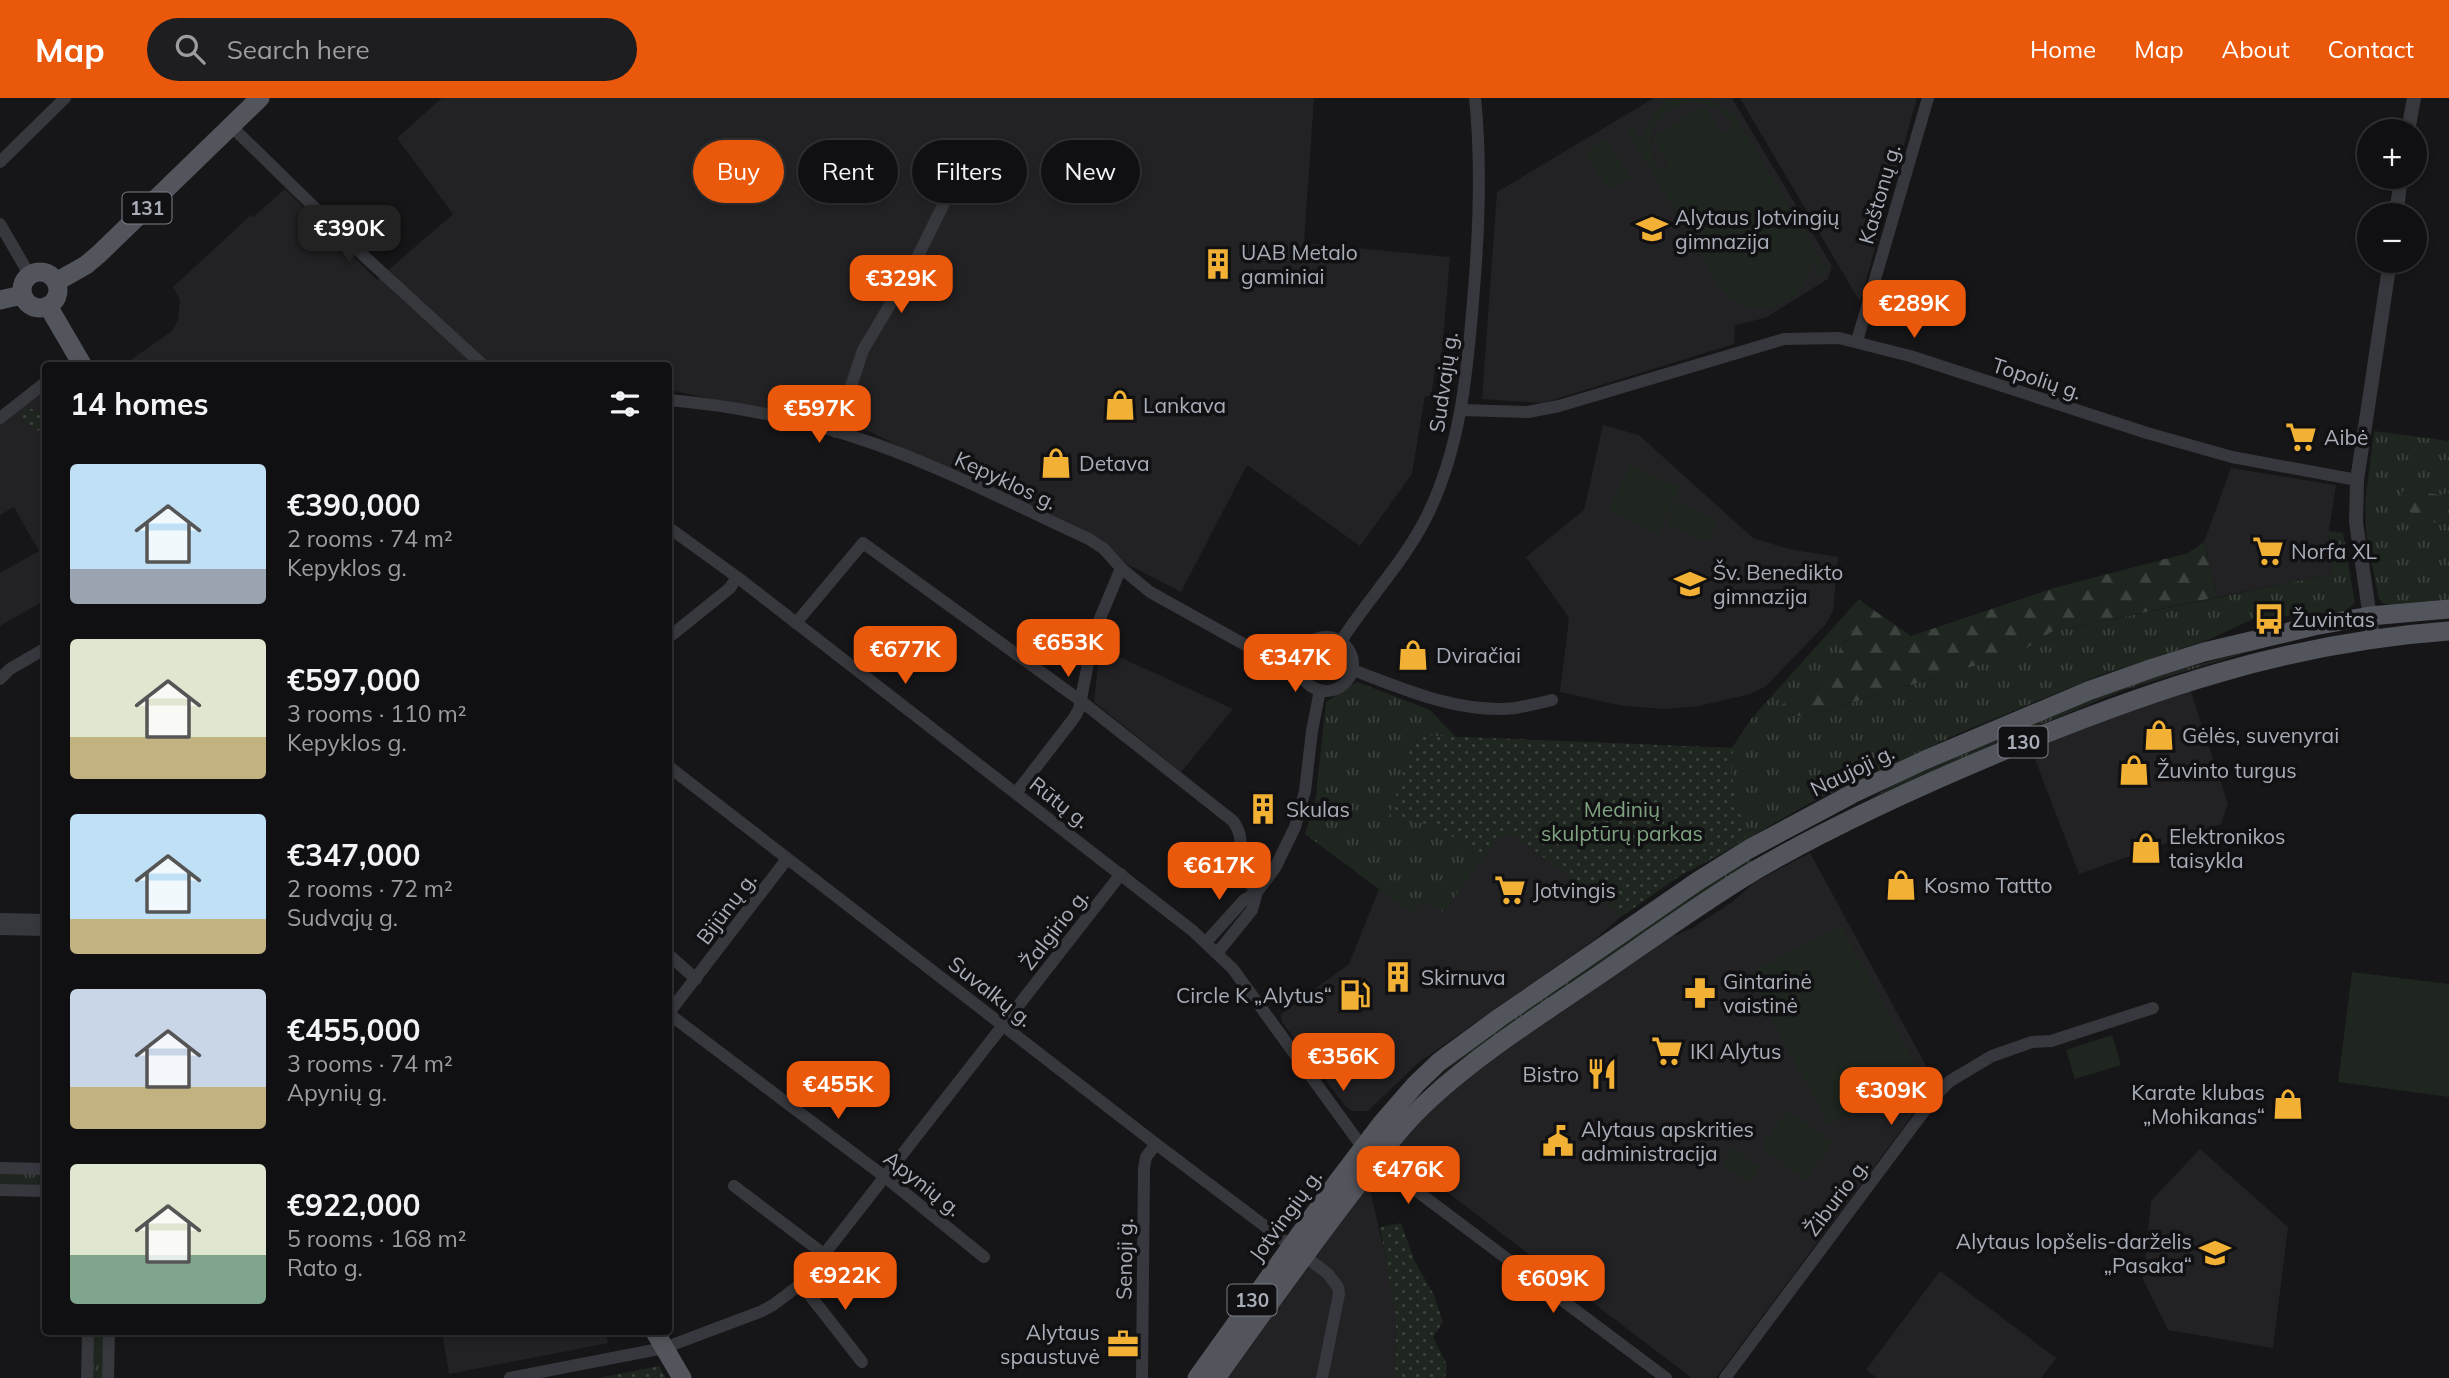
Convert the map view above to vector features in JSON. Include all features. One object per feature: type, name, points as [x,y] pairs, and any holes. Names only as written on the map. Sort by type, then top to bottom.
[{"type":"main road","name":"131","points":[[56,282],[86,265],[99,254],[260,98]]},
{"type":"main road","points":[[44,272],[56,282],[56,298],[48,306],[30,306],[22,295],[23,281],[29,274],[44,272]]},
{"type":"main road","points":[[0,300],[22,295]]},
{"type":"main road","points":[[48,306],[76,362]]},
{"type":"main road","name":"Naujoji g.","points":[[1370,1154],[1416,1084],[1449,1054],[1698,881],[1782,830],[1892,775],[2088,691],[2204,652],[2370,616],[2449,609]]},
{"type":"main road","name":"130","points":[[1370,1154],[1482,1057],[1704,903],[1793,850],[1934,780],[2098,712],[2210,673],[2372,638],[2449,631]]},
{"type":"main road","points":[[1782,830],[1793,850]]},
{"type":"main road","name":"Jotvingių g.","points":[[1197,1378],[1370,1154]]},
{"type":"main road","name":"Jotvingių g.","points":[[1216,1378],[1298,1250]]},
{"type":"main road","points":[[659,1340],[682,1378]]},
{"type":"street","points":[[0,162],[65,98]]},
{"type":"street","name":"Sudvajų g.","points":[[1340,641],[1398,565],[1425,520],[1448,463],[1461,410],[1479,228],[1475,98]]},
{"type":"street","name":"Kaštonų g.","points":[[1857,341],[1928,98]]},
{"type":"street","points":[[2410,119],[2414,98]]},
{"type":"street","points":[[231,127],[387,279],[480,362]]},
{"type":"street","points":[[836,432],[863,350],[913,266],[944,203]]},
{"type":"street","points":[[0,224],[29,274]]},
{"type":"street","points":[[2372,638],[2356,522],[2357,480],[2388,273]]},
{"type":"street","name":"Topolių g.","points":[[1461,410],[1528,412],[1559,406],[1784,339],[1839,338],[1910,356],[2147,433],[2232,457],[2357,480]]},
{"type":"street","points":[[0,418],[42,385]]},
{"type":"street","name":"Kepyklos g.","points":[[672,400],[723,405],[836,432],[920,462],[1089,538],[1150,592],[1249,647],[1299,661]]},
{"type":"street","name":"Rūtų g.","points":[[672,530],[737,577],[1218,952],[1370,1154],[1666,1378]]},
{"type":"street","points":[[796,623],[863,543],[1081,701],[1233,821],[1239,832],[1243,875],[1257,892]]},
{"type":"street","points":[[1016,793],[1074,718],[1081,701],[1094,634],[1121,568]]},
{"type":"street","points":[[672,635],[730,588],[737,577]]},
{"type":"street","points":[[1326,636],[1340,641],[1350,650],[1353,670],[1341,687],[1320,690],[1306,682],[1299,669],[1299,661],[1305,647],[1326,636]]},
{"type":"street","points":[[0,678],[42,650]]},
{"type":"street","points":[[1353,670],[1437,700],[1503,708],[1552,700]]},
{"type":"street","points":[[1218,952],[1251,910],[1257,892],[1281,857],[1301,808],[1320,690]]},
{"type":"street","name":"Suvalkų g.","points":[[672,769],[1327,1273],[1338,1287],[1339,1294],[1322,1378]]},
{"type":"street","name":"Bijūnų g.","points":[[672,1010],[787,859]]},
{"type":"street","name":"Žalgirio g.","points":[[510,1378],[752,1316],[774,1306],[801,1283],[825,1255],[1121,874]]},
{"type":"street","points":[[1206,942],[1244,900],[1257,892]]},
{"type":"street","points":[[0,919],[42,920]]},
{"type":"street","points":[[0,929],[42,930]]},
{"type":"street","points":[[672,958],[696,979]]},
{"type":"street","name":"Žiburio g.","points":[[1725,1378],[1937,1094],[1950,1081],[1992,1056],[2032,1042],[2051,1041],[2153,1007]]},
{"type":"street","name":"Apynių g.","points":[[672,1016],[885,1177],[984,1257]]},
{"type":"street","name":"Senoji g.","points":[[1142,1378],[1144,1168],[1146,1157],[1156,1144]]},
{"type":"street","points":[[0,1168],[42,1169]]},
{"type":"street","points":[[734,1186],[825,1255]]},
{"type":"street","points":[[0,1191],[42,1191]]},
{"type":"street","points":[[801,1283],[862,1362]]},
{"type":"street","points":[[88,1335],[88,1378]]},
{"type":"street","points":[[108,1378],[109,1335]]},
{"type":"shaded area","points":[[442,98],[1314,98],[1304,243],[1450,257],[1441,363],[1436,363],[1431,396],[1425,396],[1412,474],[1360,546],[1247,465],[1181,592],[871,432],[672,391],[672,362],[128,362],[172,331],[178,320],[180,300],[173,287],[251,215],[253,217],[285,189],[377,280],[453,214],[397,138]]},
{"type":"shaded area","name":"Alytaus Jotvingių gimnazija","points":[[1654,98],[1732,98],[1832,266],[1828,279],[1765,318],[1735,325],[1734,344],[1543,403],[1482,399],[1497,192]]},
{"type":"shaded area","points":[[1740,98],[1917,98],[1860,302]]},
{"type":"shaded area","points":[[42,387],[42,602],[0,626],[0,573],[39,551],[14,507],[0,515],[0,422]]},
{"type":"shaded area","name":"Šv. Benedikto gimnazija","points":[[1603,425],[1639,435],[1753,538],[1789,549],[1838,557],[1833,611],[1825,625],[1766,686],[1751,694],[1699,706],[1665,709],[1623,706],[1560,692],[1569,618],[1526,557],[1584,510]]},
{"type":"shaded area","points":[[2231,468],[2336,485],[2329,531],[2333,574],[2217,597],[2204,542]]},
{"type":"shaded area","points":[[1100,648],[1233,709],[1181,772],[1094,702]]},
{"type":"shaded area","points":[[2190,689],[2228,804],[2221,824],[2079,874],[2031,749]]},
{"type":"shaded area","points":[[1512,834],[1622,916],[1594,940],[1418,1063],[1368,1111],[1353,1111],[1346,1107],[1282,1022],[1281,1014],[1349,964],[1379,889],[1411,913],[1424,900],[1483,857],[1499,836]]},
{"type":"shaded area","points":[[1810,853],[1936,1084],[1716,1378],[1692,1378],[1393,1151],[1425,1113],[1487,1062],[1659,943],[1694,927],[1732,902],[1755,882]]},
{"type":"shaded area","name":"Alytaus lopšelis-darželis „Pasaka“","points":[[2200,1149],[2288,1227],[2273,1348],[2168,1330],[2143,1279],[2151,1201]]},
{"type":"shaded area","points":[[1368,1181],[1394,1293],[1395,1378],[1221,1378]]},
{"type":"shaded area","points":[[1940,1271],[2056,1358],[2041,1378],[1877,1378],[1866,1370]]},
{"type":"shaded area","points":[[442,1335],[607,1335],[608,1343],[449,1374]]},
{"type":"green space","points":[[1672,98],[1708,100],[1736,117],[1828,272],[1821,276],[1812,261],[1807,278],[1798,291],[1788,301],[1775,307],[1747,306],[1733,299],[1720,287],[1627,130],[1633,127],[1642,140],[1652,116]],"holes":[[[1694,102],[1721,112],[1733,127],[1721,134],[1704,106],[1652,138],[1669,165],[1659,171],[1651,147],[1651,136],[1655,126],[1669,110]]]},
{"type":"green space","points":[[1606,139],[1630,177],[1609,190],[1585,153]]},
{"type":"green space","points":[[26,408],[37,410],[42,420],[42,428],[38,431],[21,418],[21,411]]},
{"type":"green space","points":[[2374,431],[2449,441],[2449,493],[2439,495],[2409,489],[2429,520],[2449,525],[2449,599],[2391,605],[2382,603],[2379,599],[2367,541],[2365,504]]},
{"type":"green space","points":[[1631,465],[1680,488],[1658,533],[1609,510]]},
{"type":"green space","points":[[2408,489],[2439,495],[2449,493],[2449,525],[2427,520],[2407,509],[2399,497]]},
{"type":"green space","points":[[1676,501],[1718,520],[1708,543],[1666,524]]},
{"type":"green space","points":[[2329,531],[2343,533],[2355,603],[2345,611],[2253,619],[2208,640],[2098,676],[1960,733],[1808,804],[1681,875],[1622,916],[1512,834],[1499,837],[1443,912],[1424,900],[1411,913],[1305,834],[1316,796],[1326,702],[1357,682],[1430,710],[1456,737],[1732,748],[1751,719],[1859,599],[1868,606],[1825,674],[1776,710],[1804,717],[2021,652],[2051,632],[2332,574]]},
{"type":"green space","points":[[2204,542],[2217,597],[2051,632],[2021,652],[1803,717],[1775,710],[1825,674],[1868,606],[1911,636],[2054,588],[2188,553]]},
{"type":"green space","points":[[2285,641],[2124,690],[1868,800],[1899,782],[2086,702],[2160,675]]},
{"type":"green space","name":"Medinių skulptūrų parkas","points":[[1415,735],[1733,748],[1731,773],[1746,839],[1681,875],[1622,916],[1512,834],[1499,836],[1483,857],[1429,824],[1388,820]]},
{"type":"green space","points":[[1750,859],[1752,862],[1522,1016],[1454,1065],[1421,1093],[1455,1063],[1509,1022]]},
{"type":"green space","points":[[1841,925],[1921,1075],[1829,1125],[1748,975]]},
{"type":"green space","points":[[2352,972],[2449,984],[2449,1097],[2338,1082]]},
{"type":"green space","points":[[2112,1035],[2121,1065],[2075,1079],[2066,1050]]},
{"type":"green space","points":[[1788,1110],[1833,1143],[1805,1180],[1761,1147]]},
{"type":"green space","points":[[1733,1148],[1760,1168],[1749,1183],[1722,1163]]},
{"type":"green space","points":[[0,1173],[42,1173],[42,1185],[0,1185]]},
{"type":"green space","points":[[1401,1223],[1415,1262],[1434,1295],[1443,1322],[1433,1337],[1447,1365],[1445,1378],[1395,1378],[1396,1315],[1380,1227]]},
{"type":"green space","points":[[93,1335],[104,1335],[103,1378],[92,1378]]},
{"type":"green space","points":[[659,1366],[666,1378],[599,1378]]},
{"type":"place","name":"Alytaus Jotvingių gimnazija","points":[[1652,229]]},
{"type":"place","name":"UAB Metalo gaminiai","points":[[1218,264]]},
{"type":"place","name":"Lankava","points":[[1120,405]]},
{"type":"place","name":"Aibė","points":[[2301,437]]},
{"type":"place","name":"Detava","points":[[1056,463]]},
{"type":"place","name":"Norfa XL","points":[[2268,551]]},
{"type":"place","name":"Šv. Benedikto gimnazija","points":[[1690,584]]},
{"type":"place","name":"Žuvintas","points":[[2269,619]]},
{"type":"place","name":"Dviračiai","points":[[1413,655]]},
{"type":"place","name":"Gėlės, suvenyrai","points":[[2159,735]]},
{"type":"place","name":"Žuvinto turgus","points":[[2134,770]]},
{"type":"place","name":"Skulas","points":[[1263,809]]},
{"type":"place","name":"Elektronikos taisykla","points":[[2146,848]]},
{"type":"place","name":"Kosmo Tattto","points":[[1901,885]]},
{"type":"place","name":"Jotvingis","points":[[1510,890]]},
{"type":"place","name":"Skirnuva","points":[[1398,977]]},
{"type":"place","name":"Gintarinė vaistinė","points":[[1700,993]]},
{"type":"place","name":"Circle K „Alytus“","points":[[1355,995]]},
{"type":"place","name":"IKI Alytus","points":[[1667,1051]]},
{"type":"place","name":"Bistro","points":[[1602,1074]]},
{"type":"place","name":"Karate klubas „Mohikanas“","points":[[2288,1104]]},
{"type":"place","name":"Alytaus apskrities administracija","points":[[1558,1141]]},
{"type":"place","name":"Alytaus lopšelis-darželis „Pasaka“","points":[[2215,1253]]},
{"type":"place","name":"Alytaus spaustuvė","points":[[1123,1344]]}]
